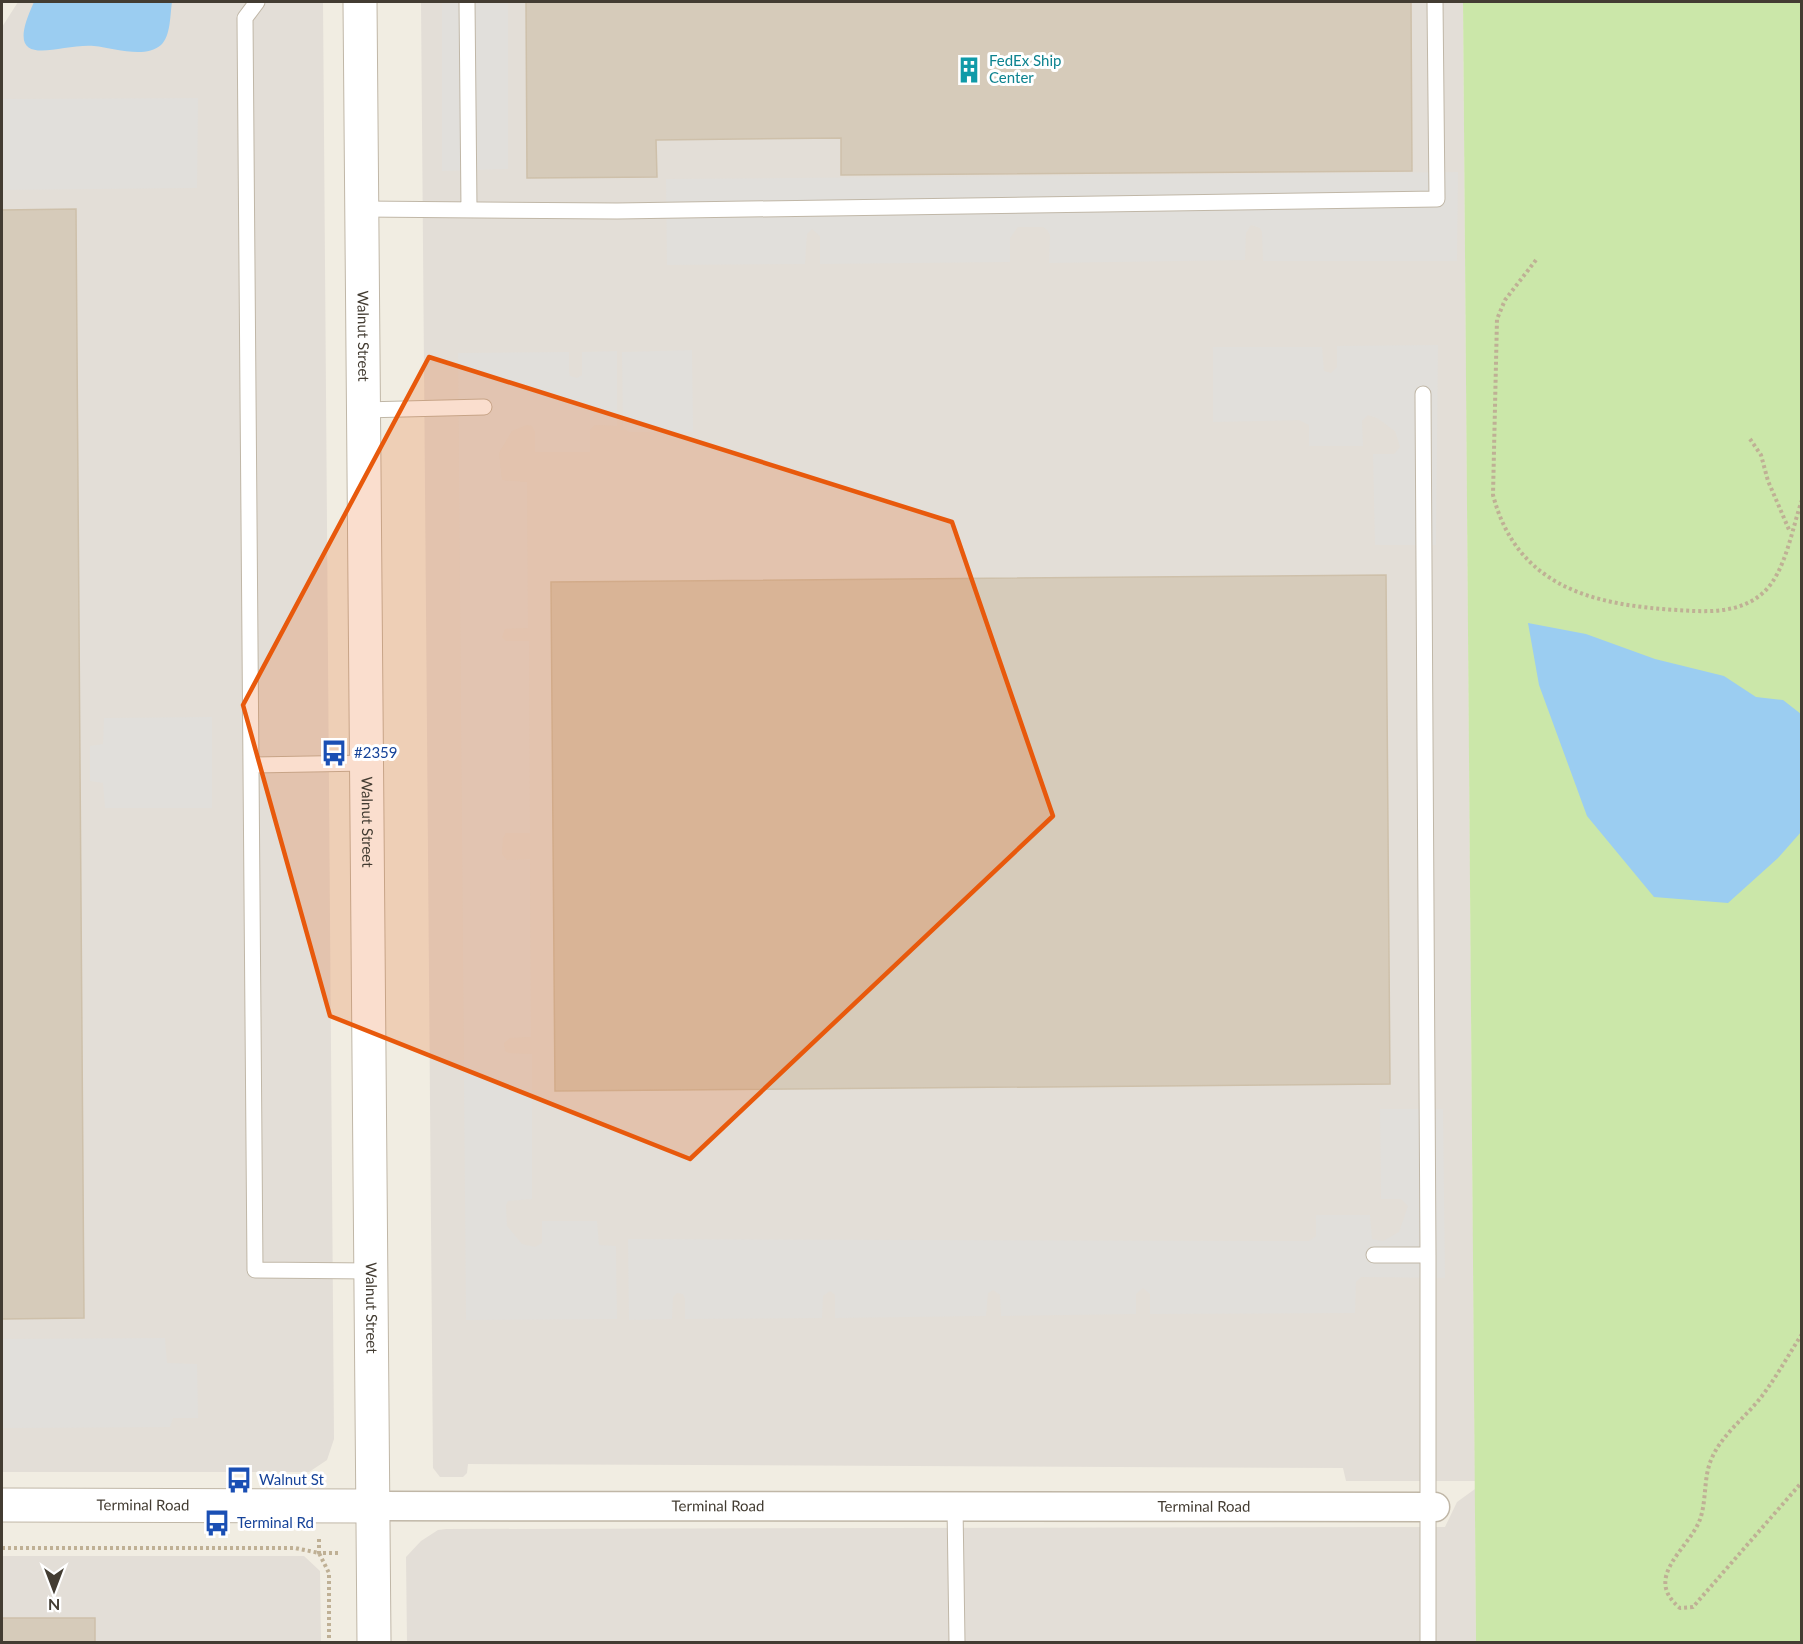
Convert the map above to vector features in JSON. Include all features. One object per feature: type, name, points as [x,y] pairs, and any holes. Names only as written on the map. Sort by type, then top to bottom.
[{"type":"street","name":"Walnut Street","points":[[360,2],[374,1642]]},
{"type":"street","name":"Terminal Road","points":[[2,1505],[1431,1507]]},
{"type":"lane","points":[[257,2],[245,18],[255,1270],[371,1271]]},
{"type":"lane","points":[[467,2],[469,209]]},
{"type":"lane","points":[[362,209],[617,211],[1437,199],[1435,2]]},
{"type":"lane","points":[[1423,394],[1431,1507],[1428,1642]]},
{"type":"lane","points":[[364,410],[484,407]]},
{"type":"lane","points":[[251,765],[367,763]]},
{"type":"lane","points":[[1374,1255],[1428,1255]]},
{"type":"lane","points":[[956,1506],[957,1642]]},
{"type":"path","points":[[1536,260],[1505,300],[1497,319],[1493,495],[1499,518],[1516,547],[1537,568],[1582,596],[1613,604],[1706,612],[1728,610],[1764,592],[1778,573],[1802,500]]},
{"type":"path","points":[[1750,440],[1761,455],[1768,481],[1790,534]]},
{"type":"path","points":[[1802,1334],[1762,1395],[1719,1446],[1710,1461],[1703,1510],[1698,1525],[1668,1567],[1665,1584],[1670,1599],[1680,1608],[1693,1607],[1802,1482]]},
{"type":"path","points":[[2,1548],[295,1548],[319,1553],[329,1573],[329,1642]]},
{"type":"highlighted area","points":[[429,357],[952,522],[1053,816],[690,1159],[330,1016],[243,705]]},
{"type":"shaded area","points":[[18,2],[323,2],[334,1439],[327,1460],[309,1472],[2,1472],[2,27]]},
{"type":"shaded area","points":[[421,2],[1463,2],[1475,1481],[1346,1481],[1343,1468],[468,1464],[467,1473],[463,1477],[440,1477],[433,1468]]},
{"type":"shaded area","points":[[442,2],[508,2],[508,169],[442,171]]},
{"type":"shaded area","points":[[198,98],[197,188],[2,190],[2,99]]},
{"type":"shaded area","points":[[1458,172],[1457,261],[1263,261],[1262,232],[1260,228],[1251,225],[1246,233],[1245,260],[1049,263],[1050,235],[1047,230],[1043,227],[1018,227],[1010,238],[1010,262],[820,264],[820,236],[812,229],[807,234],[805,264],[667,265],[666,179]]},
{"type":"shaded area","points":[[1438,345],[1436,545],[1375,545],[1373,454],[1394,454],[1400,447],[1395,431],[1377,418],[1368,415],[1362,421],[1363,446],[1309,446],[1309,425],[1299,420],[1213,422],[1213,347],[1322,347],[1324,371],[1331,373],[1337,367],[1337,346]]},
{"type":"shaded area","points":[[692,350],[693,432],[629,432],[623,428],[622,352]]},
{"type":"shaded area","points":[[617,351],[617,426],[595,425],[590,430],[590,452],[535,452],[535,432],[532,426],[527,425],[512,431],[499,453],[502,480],[527,482],[528,628],[505,629],[502,637],[506,641],[529,641],[530,833],[506,833],[503,838],[502,854],[507,860],[530,859],[531,1037],[510,1038],[504,1043],[505,1051],[509,1053],[532,1054],[532,1199],[508,1201],[506,1205],[507,1226],[522,1244],[535,1247],[542,1243],[542,1221],[597,1221],[599,1245],[616,1246],[617,1319],[466,1320],[458,353],[569,352],[570,376],[577,378],[582,375],[582,352]]},
{"type":"shaded area","points":[[212,717],[212,808],[105,808],[103,783],[90,781],[90,746],[103,744],[104,718]]},
{"type":"shaded area","points":[[1380,1109],[1443,1109],[1445,1278],[1361,1277],[1356,1282],[1355,1313],[1150,1314],[1150,1294],[1143,1288],[1136,1294],[1136,1314],[1001,1316],[1000,1295],[993,1290],[988,1293],[986,1316],[835,1318],[835,1295],[830,1291],[823,1296],[822,1318],[685,1319],[685,1299],[683,1294],[677,1293],[673,1297],[672,1319],[629,1320],[628,1239],[1309,1241],[1316,1236],[1316,1215],[1370,1215],[1372,1239],[1383,1241],[1399,1232],[1408,1206],[1401,1199],[1381,1199]]},
{"type":"shaded area","points":[[165,1338],[167,1363],[197,1364],[198,1418],[173,1418],[170,1427],[2,1428],[2,1339]]},
{"type":"shaded area","points":[[1475,1489],[1476,1642],[407,1642],[406,1557],[421,1541],[438,1530],[1445,1527],[1457,1502]]},
{"type":"shaded area","points":[[2,1556],[304,1556],[320,1571],[321,1642],[2,1642]]},
{"type":"green space","points":[[1463,2],[1801,2],[1801,1642],[1476,1642]]},
{"type":"water","points":[[34,2],[172,2],[167,36],[164,41],[154,49],[138,52],[94,46],[50,50],[28,47],[24,39],[25,25]]},
{"type":"water","points":[[1528,623],[1586,634],[1655,659],[1724,676],[1756,697],[1783,700],[1801,714],[1801,832],[1778,858],[1728,903],[1654,897],[1587,816],[1539,685]]},
{"type":"building","name":"FedEx Ship Center","points":[[526,2],[1411,2],[1412,171],[841,175],[841,138],[656,140],[657,177],[527,178]]},
{"type":"building","points":[[76,209],[84,1318],[2,1319],[2,210]]},
{"type":"building","points":[[1386,575],[1390,1084],[555,1091],[551,582]]},
{"type":"building","points":[[2,1618],[95,1618],[95,1642],[2,1642]]},
{"type":"place","name":"FedEx Ship Center","points":[[969,70]]},
{"type":"place","name":"#2359","points":[[334,753]]},
{"type":"place","name":"Walnut St","points":[[239,1480]]},
{"type":"place","name":"Terminal Rd","points":[[217,1523]]}]
